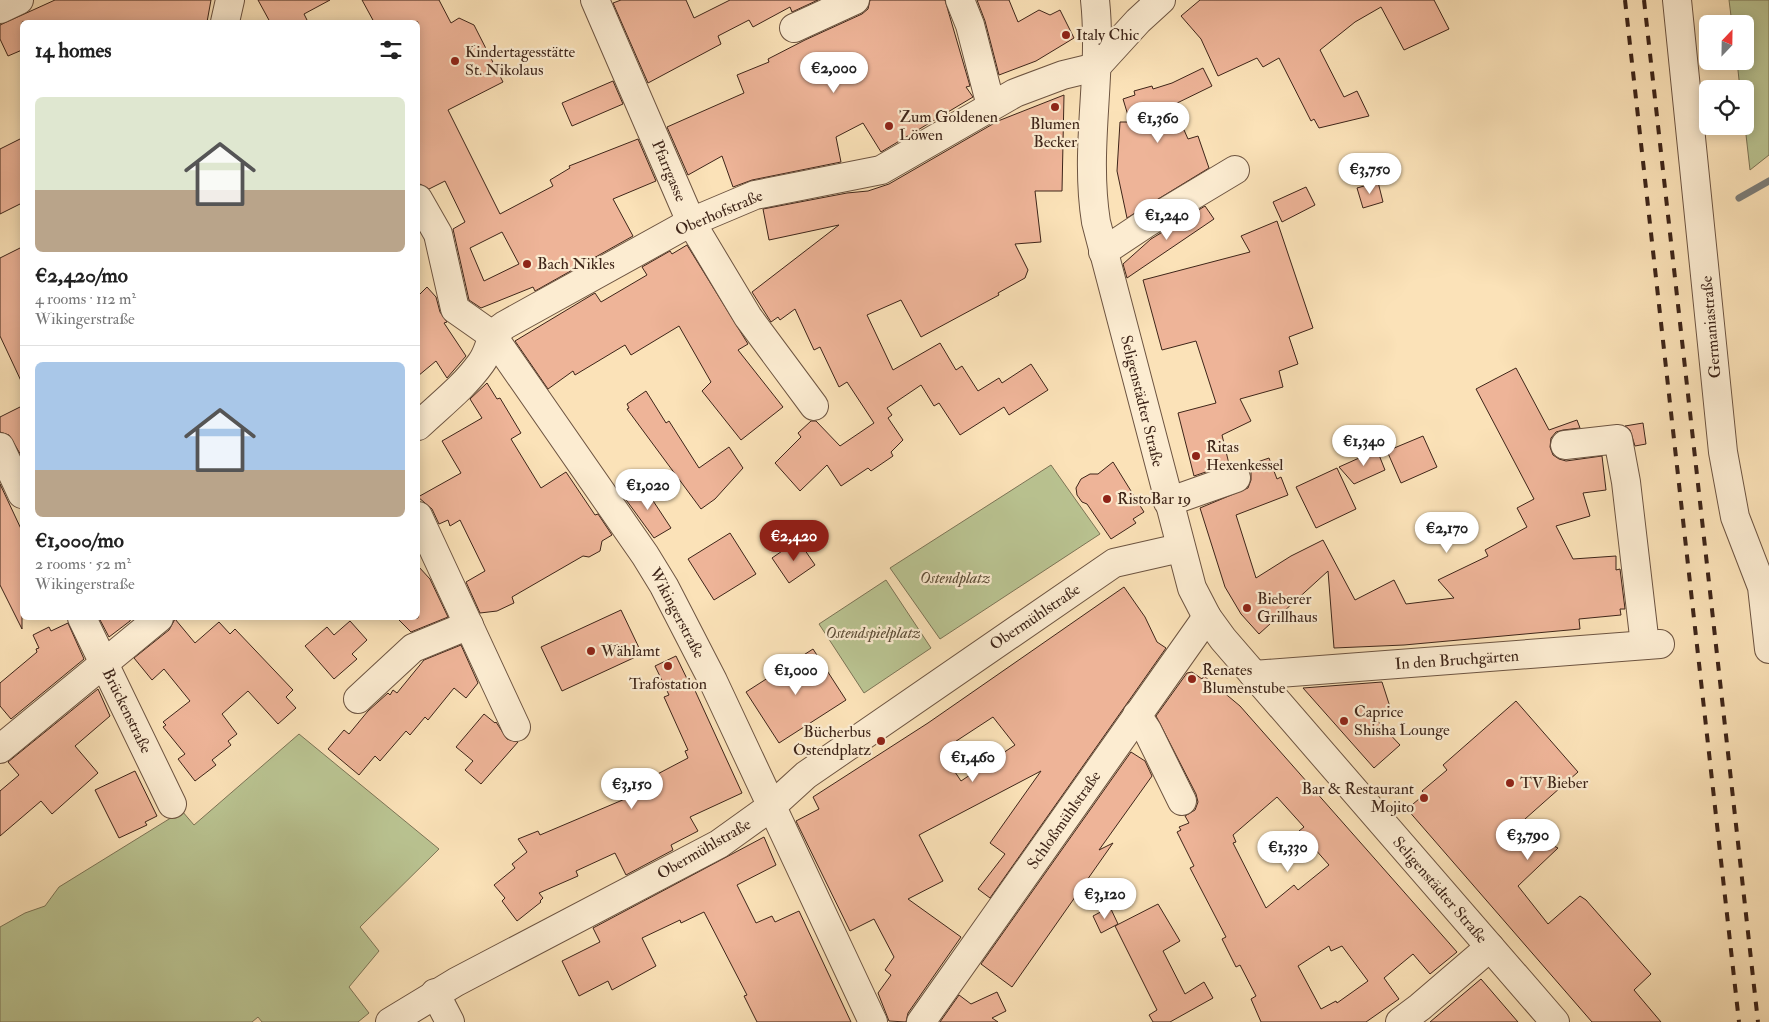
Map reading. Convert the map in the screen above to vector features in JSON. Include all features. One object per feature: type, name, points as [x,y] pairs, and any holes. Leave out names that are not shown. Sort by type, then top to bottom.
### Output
[{"type":"street","points":[[0,9],[19,0]]},
{"type":"street","points":[[225,20],[230,0]]},
{"type":"street","name":"Pfarrgasse","points":[[595,0],[691,222],[748,317],[814,406]]},
{"type":"street","points":[[794,28],[855,0]]},
{"type":"street","points":[[960,0],[970,25],[990,106]]},
{"type":"street","name":"Seligenstädter Straße","points":[[1095,0],[1098,31],[1090,173],[1096,222],[1192,588],[1207,617],[1254,675],[1555,1022]]},
{"type":"street","points":[[1096,67],[1138,21],[1161,0]]},
{"type":"street","name":"Germaniastraße","points":[[1677,0],[1724,460],[1736,517],[1762,587],[1768,636]]},
{"type":"street","name":"Oberhofstraße","points":[[492,335],[505,325],[691,222],[755,195],[881,170],[990,106],[1038,83],[1096,67]]},
{"type":"street","points":[[1103,252],[1145,224],[1235,170]]},
{"type":"street","points":[[420,202],[438,234],[455,309],[492,335],[482,362],[420,424]]},
{"type":"street","name":"Wikingerstraße","points":[[492,335],[645,555],[689,633],[873,1022]]},
{"type":"street","name":"In den Bruchgärten","points":[[1254,675],[1652,645],[1618,439],[1565,445]]},
{"type":"street","points":[[0,447],[20,490]]},
{"type":"street","points":[[1168,502],[1236,478]]},
{"type":"street","points":[[420,520],[516,727]]},
{"type":"street","name":"Obermühlstraße","points":[[390,1022],[435,993],[707,851],[772,806],[806,774],[1114,563],[1180,548]]},
{"type":"street","name":"Schloßmühlstraße","points":[[921,1022],[1207,617]]},
{"type":"street","name":"Brückenstraße","points":[[83,620],[172,804]]},
{"type":"street","points":[[0,748],[157,620]]},
{"type":"street","points":[[358,700],[413,648],[469,625]]},
{"type":"street","points":[[1138,715],[1182,801]]},
{"type":"street","points":[[1400,1022],[1490,947]]},
{"type":"street","points":[[435,993],[450,1022]]},
{"type":"green space","points":[[1729,0],[1769,0],[1769,155],[1750,170],[1746,135],[1754,135],[1754,80],[1739,80],[1738,70],[1754,70],[1754,15],[1731,15]]},
{"type":"green space","name":"Ostendplatz","points":[[1051,465],[1100,534],[940,639],[890,568]]},
{"type":"green space","name":"Ostendspielplatz","points":[[886,580],[931,648],[864,693],[819,624]]},
{"type":"green space","points":[[299,734],[439,849],[360,927],[379,951],[349,987],[369,1013],[358,1022],[262,1022],[258,1017],[252,1022],[0,1022],[0,927],[25,913],[45,906],[59,887],[182,811],[194,825]]},
{"type":"building","points":[[55,0],[211,0],[207,20],[20,20],[20,51],[8,56],[0,39],[0,25]]},
{"type":"building","points":[[258,0],[330,0],[304,14],[307,20],[269,20]]},
{"type":"building","points":[[362,0],[439,0],[451,23],[459,18],[474,25],[503,82],[448,110],[500,214],[553,186],[550,180],[570,168],[569,166],[638,139],[656,181],[613,199],[633,236],[535,291],[533,287],[481,308],[469,300],[453,229],[465,222],[445,181],[429,189],[420,184],[420,20],[373,20]],"holes":[[[502,232],[519,264],[484,281],[470,248]]]},
{"type":"building","points":[[621,0],[686,0],[694,18],[730,0],[818,0],[792,12],[790,7],[753,27],[749,20],[718,36],[721,44],[648,83],[613,3]]},
{"type":"building","points":[[870,0],[945,0],[970,86],[966,87],[973,97],[881,152],[863,123],[836,137],[841,162],[752,180],[733,187],[722,156],[688,175],[667,127],[744,93],[737,75],[769,62],[768,59],[862,14],[868,9]]},
{"type":"building","points":[[977,0],[1009,0],[1018,22],[1039,10],[1050,15],[1060,10],[1074,38],[1036,61],[999,75],[985,21]]},
{"type":"building","points":[[1200,0],[1434,0],[1449,29],[1404,50],[1381,7],[1355,22],[1320,50],[1344,97],[1357,91],[1369,116],[1319,128],[1314,119],[1311,121],[1279,58],[1263,67],[1257,58],[1218,76],[1201,39],[1181,16]]},
{"type":"building","points":[[1203,68],[1212,86],[1173,105],[1188,139],[1198,136],[1209,168],[1127,218],[1117,171],[1120,122],[1130,122],[1123,99],[1135,95],[1134,91],[1152,86],[1153,89],[1172,83]]},
{"type":"building","points":[[613,81],[623,104],[572,126],[562,103]]},
{"type":"building","points":[[1064,95],[1062,191],[1035,191],[1041,242],[1015,244],[1028,270],[1025,278],[998,293],[999,295],[921,337],[901,300],[867,315],[893,370],[940,343],[956,370],[962,366],[978,391],[999,378],[1002,383],[1031,364],[1048,390],[1009,415],[1004,407],[960,435],[939,403],[934,406],[921,385],[887,408],[892,415],[888,418],[903,440],[891,452],[893,456],[871,471],[868,468],[841,486],[827,465],[800,491],[775,463],[801,437],[798,433],[811,421],[816,421],[840,446],[874,423],[847,382],[839,387],[820,347],[814,350],[795,309],[780,320],[778,317],[771,322],[752,292],[839,225],[769,240],[763,209],[847,193],[868,191],[889,184],[998,121]]},
{"type":"building","points":[[20,139],[20,204],[0,214],[0,149]]},
{"type":"building","points":[[1378,182],[1383,202],[1363,208],[1357,188]]},
{"type":"building","points":[[1306,187],[1315,205],[1282,222],[1273,202]]},
{"type":"building","points":[[1205,206],[1214,219],[1127,278],[1123,264],[1151,239]]},
{"type":"building","points":[[1277,221],[1313,328],[1289,337],[1298,364],[1279,371],[1283,387],[1240,399],[1251,421],[1222,435],[1229,464],[1194,476],[1178,413],[1216,403],[1196,341],[1162,350],[1143,280],[1250,252],[1241,236]]},
{"type":"building","points":[[687,245],[748,344],[738,350],[783,407],[741,440],[702,391],[711,382],[679,326],[631,355],[625,345],[575,375],[573,371],[548,389],[515,341],[595,293],[601,302],[647,275],[642,267],[670,251],[672,254]]},
{"type":"building","points":[[20,248],[20,379],[0,336],[0,258]]},
{"type":"building","points":[[427,287],[436,297],[440,312],[447,322],[444,323],[466,356],[447,378],[436,361],[420,374],[420,294]]},
{"type":"building","points":[[1516,368],[1549,430],[1577,420],[1580,428],[1556,432],[1551,438],[1550,447],[1553,455],[1566,461],[1602,456],[1606,490],[1583,493],[1590,516],[1556,526],[1573,559],[1616,556],[1616,570],[1620,569],[1625,609],[1620,609],[1621,615],[1579,619],[1580,629],[1404,645],[1334,648],[1328,571],[1259,634],[1241,614],[1225,587],[1200,508],[1248,488],[1251,472],[1246,466],[1269,458],[1277,479],[1281,477],[1288,495],[1236,515],[1256,578],[1291,556],[1323,540],[1355,600],[1394,580],[1406,604],[1454,598],[1438,580],[1488,556],[1485,550],[1527,527],[1517,508],[1534,499],[1476,389]]},
{"type":"building","points":[[487,383],[497,399],[500,398],[521,433],[511,439],[541,488],[566,472],[595,515],[598,514],[612,535],[602,541],[600,551],[589,557],[583,556],[512,597],[514,603],[497,611],[480,613],[466,582],[485,571],[460,520],[450,526],[448,520],[439,524],[432,509],[420,499],[420,496],[461,473],[442,441],[482,418],[470,399]]},
{"type":"building","points":[[646,391],[666,423],[669,421],[699,468],[729,447],[743,468],[715,499],[701,509],[627,409],[629,408],[627,404]]},
{"type":"building","points":[[20,407],[20,454],[9,435],[0,432],[0,417]]},
{"type":"building","points":[[1643,423],[1646,444],[1635,446],[1630,430],[1625,426]]},
{"type":"building","points":[[1423,436],[1437,467],[1401,483],[1387,451]]},
{"type":"building","points":[[1377,450],[1385,470],[1354,484],[1339,467]]},
{"type":"building","name":"RistoBar 19","points":[[1113,462],[1144,512],[1133,519],[1136,523],[1111,539],[1087,504],[1082,502],[1077,495],[1076,488],[1081,479],[1090,474],[1098,474]]},
{"type":"building","points":[[1337,468],[1356,509],[1316,528],[1296,487]]},
{"type":"building","points":[[0,484],[20,527],[20,620],[22,620],[22,629],[0,585]]},
{"type":"building","points":[[642,484],[671,528],[654,538],[624,497]]},
{"type":"building","points":[[730,533],[756,574],[714,600],[688,559]]},
{"type":"building","points":[[798,540],[815,565],[789,583],[772,558]]},
{"type":"building","points":[[420,568],[430,579],[448,617],[411,632],[399,620],[420,620]]},
{"type":"building","points":[[1124,587],[1145,617],[1157,642],[1166,648],[990,898],[978,889],[1005,854],[990,843],[1041,771],[919,835],[943,881],[908,899],[961,937],[908,1013],[906,1022],[889,1021],[878,993],[891,975],[885,970],[894,957],[874,919],[850,931],[796,821],[819,809],[813,797],[928,723]],"holes":[[[993,717],[1015,745],[961,781],[941,751]]]},
{"type":"building","name":"Wählamt","points":[[621,610],[642,654],[562,691],[541,647]]},
{"type":"building","points":[[100,620],[130,620],[130,621],[109,637]]},
{"type":"building","points":[[176,620],[195,643],[219,622],[230,634],[235,629],[293,690],[286,697],[296,708],[278,724],[248,691],[222,714],[237,734],[228,741],[231,745],[212,760],[216,765],[195,781],[178,759],[185,754],[163,727],[166,725],[163,722],[190,701],[164,669],[152,680],[134,658],[169,630]]},
{"type":"building","points":[[350,621],[367,640],[352,654],[357,659],[334,679],[305,646],[327,627],[334,635]]},
{"type":"building","points":[[68,623],[84,659],[11,719],[0,706],[0,683],[37,652],[36,649],[39,648],[33,635],[49,627],[51,631]]},
{"type":"building","points":[[461,645],[478,683],[466,698],[454,688],[428,720],[425,717],[410,735],[406,731],[380,761],[375,756],[359,775],[328,749],[344,730],[349,734],[368,711],[388,693],[390,695],[393,690],[397,693],[424,660]]},
{"type":"building","points":[[813,649],[846,700],[779,743],[746,692]]},
{"type":"building","points":[[676,656],[690,685],[692,684],[742,793],[690,817],[698,831],[671,845],[673,850],[626,875],[615,853],[576,871],[578,876],[539,893],[543,898],[541,902],[517,921],[502,901],[505,898],[494,885],[515,868],[512,864],[527,852],[518,839],[538,831],[540,835],[632,796],[629,789],[688,758],[685,751],[688,750],[664,697],[669,695],[655,666]]},
{"type":"building","points":[[1192,672],[1202,679],[1204,676],[1240,706],[1457,952],[1430,974],[1413,954],[1384,978],[1399,999],[1366,1022],[1261,1022],[1251,999],[1256,996],[1240,965],[1236,967],[1222,939],[1226,937],[1190,868],[1194,866],[1177,832],[1181,830],[1179,827],[1189,823],[1185,816],[1195,810],[1198,802],[1196,794],[1156,716],[1187,673]],"holes":[[[1277,797],[1304,827],[1299,831],[1329,865],[1298,890],[1294,885],[1266,908],[1233,843],[1236,842],[1233,835]],[[1329,946],[1331,951],[1342,946],[1368,981],[1337,1003],[1336,1001],[1321,1009],[1298,966]]]},
{"type":"building","points":[[1382,682],[1391,710],[1369,712],[1400,745],[1374,768],[1303,688]]},
{"type":"building","points":[[98,689],[110,716],[75,746],[98,773],[52,814],[41,801],[0,836],[0,791],[19,775],[8,762]]},
{"type":"building","points":[[1516,701],[1578,772],[1525,819],[1546,842],[1558,848],[1518,886],[1548,924],[1580,896],[1586,900],[1651,974],[1634,990],[1661,1022],[1592,1022],[1407,809],[1425,794],[1422,791],[1447,770],[1443,765]]},
{"type":"building","points":[[484,714],[496,722],[507,739],[518,742],[481,784],[465,770],[473,761],[456,747]]},
{"type":"building","points":[[1131,752],[1145,761],[1152,776],[1099,850],[1113,843],[1012,987],[981,964]]},
{"type":"building","points":[[135,771],[157,816],[145,822],[147,825],[119,838],[95,790]]},
{"type":"building","points":[[764,837],[776,865],[737,885],[756,923],[772,916],[775,922],[799,911],[851,1022],[757,1022],[744,996],[747,995],[704,912],[681,923],[680,920],[642,938],[656,966],[612,990],[608,981],[579,996],[562,961],[600,942],[593,928]]},
{"type":"building","points":[[1158,904],[1180,941],[1163,951],[1185,994],[1204,982],[1213,998],[1170,1022],[1153,1022],[1149,1015],[1157,1010],[1115,926]]},
{"type":"building","points":[[1110,907],[1118,924],[1101,933],[1093,916]]},
{"type":"building","points":[[1481,979],[1518,1022],[1430,1022]]},
{"type":"building","points":[[997,992],[1006,1011],[992,1018],[998,1022],[940,1022],[959,995],[971,1004]]},
{"type":"waterway","points":[[1739,198],[1769,181]]},
{"type":"railway","points":[[1625,0],[1739,1022]]},
{"type":"railway","points":[[1644,0],[1758,1022]]},
{"type":"place","name":"Italy Chic","points":[[1066,35]]},
{"type":"place","name":"Kindertagesstätte St. Nikolaus","points":[[455,61]]},
{"type":"place","name":"Blumen Becker","points":[[1055,107]]},
{"type":"place","name":"Zum Goldenen Löwen","points":[[889,126]]},
{"type":"place","name":"Bach Nikles","points":[[527,264]]},
{"type":"place","name":"Ritas Hexenkessel","points":[[1196,456]]},
{"type":"place","name":"RistoBar 19","points":[[1107,499]]},
{"type":"place","name":"Bieberer Grillhaus","points":[[1247,608]]},
{"type":"place","name":"Wählamt","points":[[591,651]]},
{"type":"place","name":"Trafostation","points":[[668,666]]},
{"type":"place","name":"Renates Blumenstube","points":[[1192,679]]},
{"type":"place","name":"Caprice Shisha Lounge","points":[[1344,721]]},
{"type":"place","name":"Bücherbus Ostendplatz","points":[[881,741]]},
{"type":"place","name":"TV Bieber","points":[[1510,783]]},
{"type":"place","name":"Bar & Restaurant Mojito","points":[[1424,798]]}]
